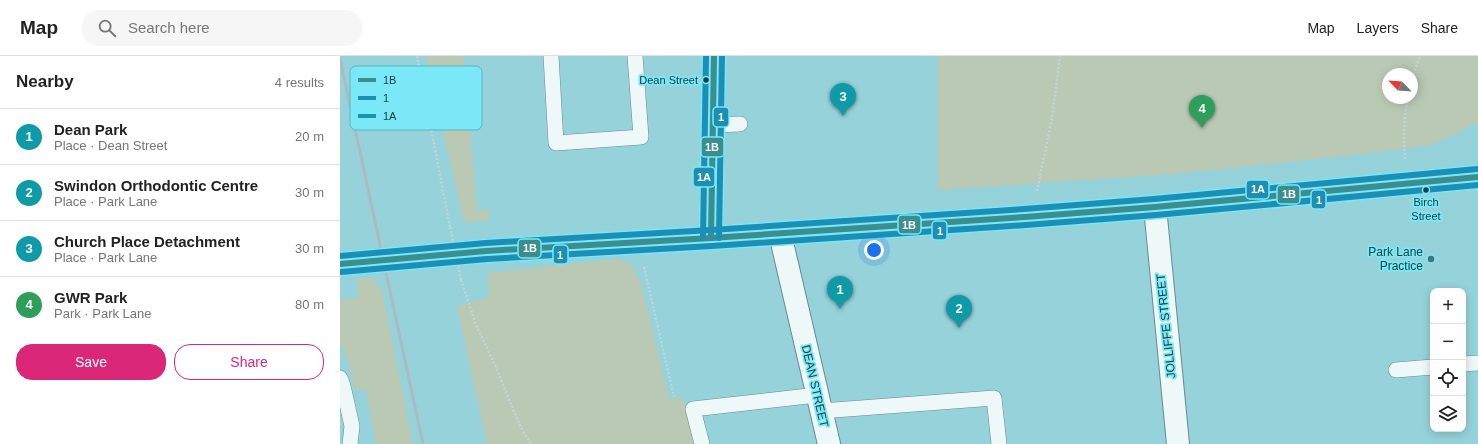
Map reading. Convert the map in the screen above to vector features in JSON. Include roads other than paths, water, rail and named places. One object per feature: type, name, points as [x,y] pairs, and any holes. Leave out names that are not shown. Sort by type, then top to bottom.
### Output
[{"type":"main road","points":[[711,238],[714,56]]},
{"type":"main road","points":[[340,264],[436,254],[780,234],[1155,207],[1476,175]]},
{"type":"main road","name":"JOLLIFFE STREET","points":[[1155,207],[1178,444]]},
{"type":"main road","name":"DEAN STREET","points":[[780,234],[829,444]]},
{"type":"lane","points":[[551,56],[556,143],[641,137],[635,56]]},
{"type":"lane","points":[[712,124],[740,124]]},
{"type":"lane","points":[[1466,364],[1478,362]]},
{"type":"lane","points":[[1396,370],[1430,367]]},
{"type":"lane","points":[[340,378],[352,426],[350,444]]},
{"type":"lane","points":[[702,444],[693,409],[819,403],[994,398],[999,444]]},
{"type":"railway","points":[[340,59],[350,105]]},
{"type":"railway","points":[[355,130],[423,444]]},
{"type":"place","name":"Dean Street","points":[[706,80]]},
{"type":"place","name":"Church Place Detachment","points":[[843,116]]},
{"type":"place","name":"GWR Park","points":[[1202,128]]},
{"type":"place","name":"Birch Street","points":[[1426,190]]},
{"type":"place","name":"Park Lane Practice","points":[[1431,259]]},
{"type":"place","name":"Dean Park","points":[[840,309]]},
{"type":"place","name":"Swindon Orthodontic Centre","points":[[959,328]]}]
